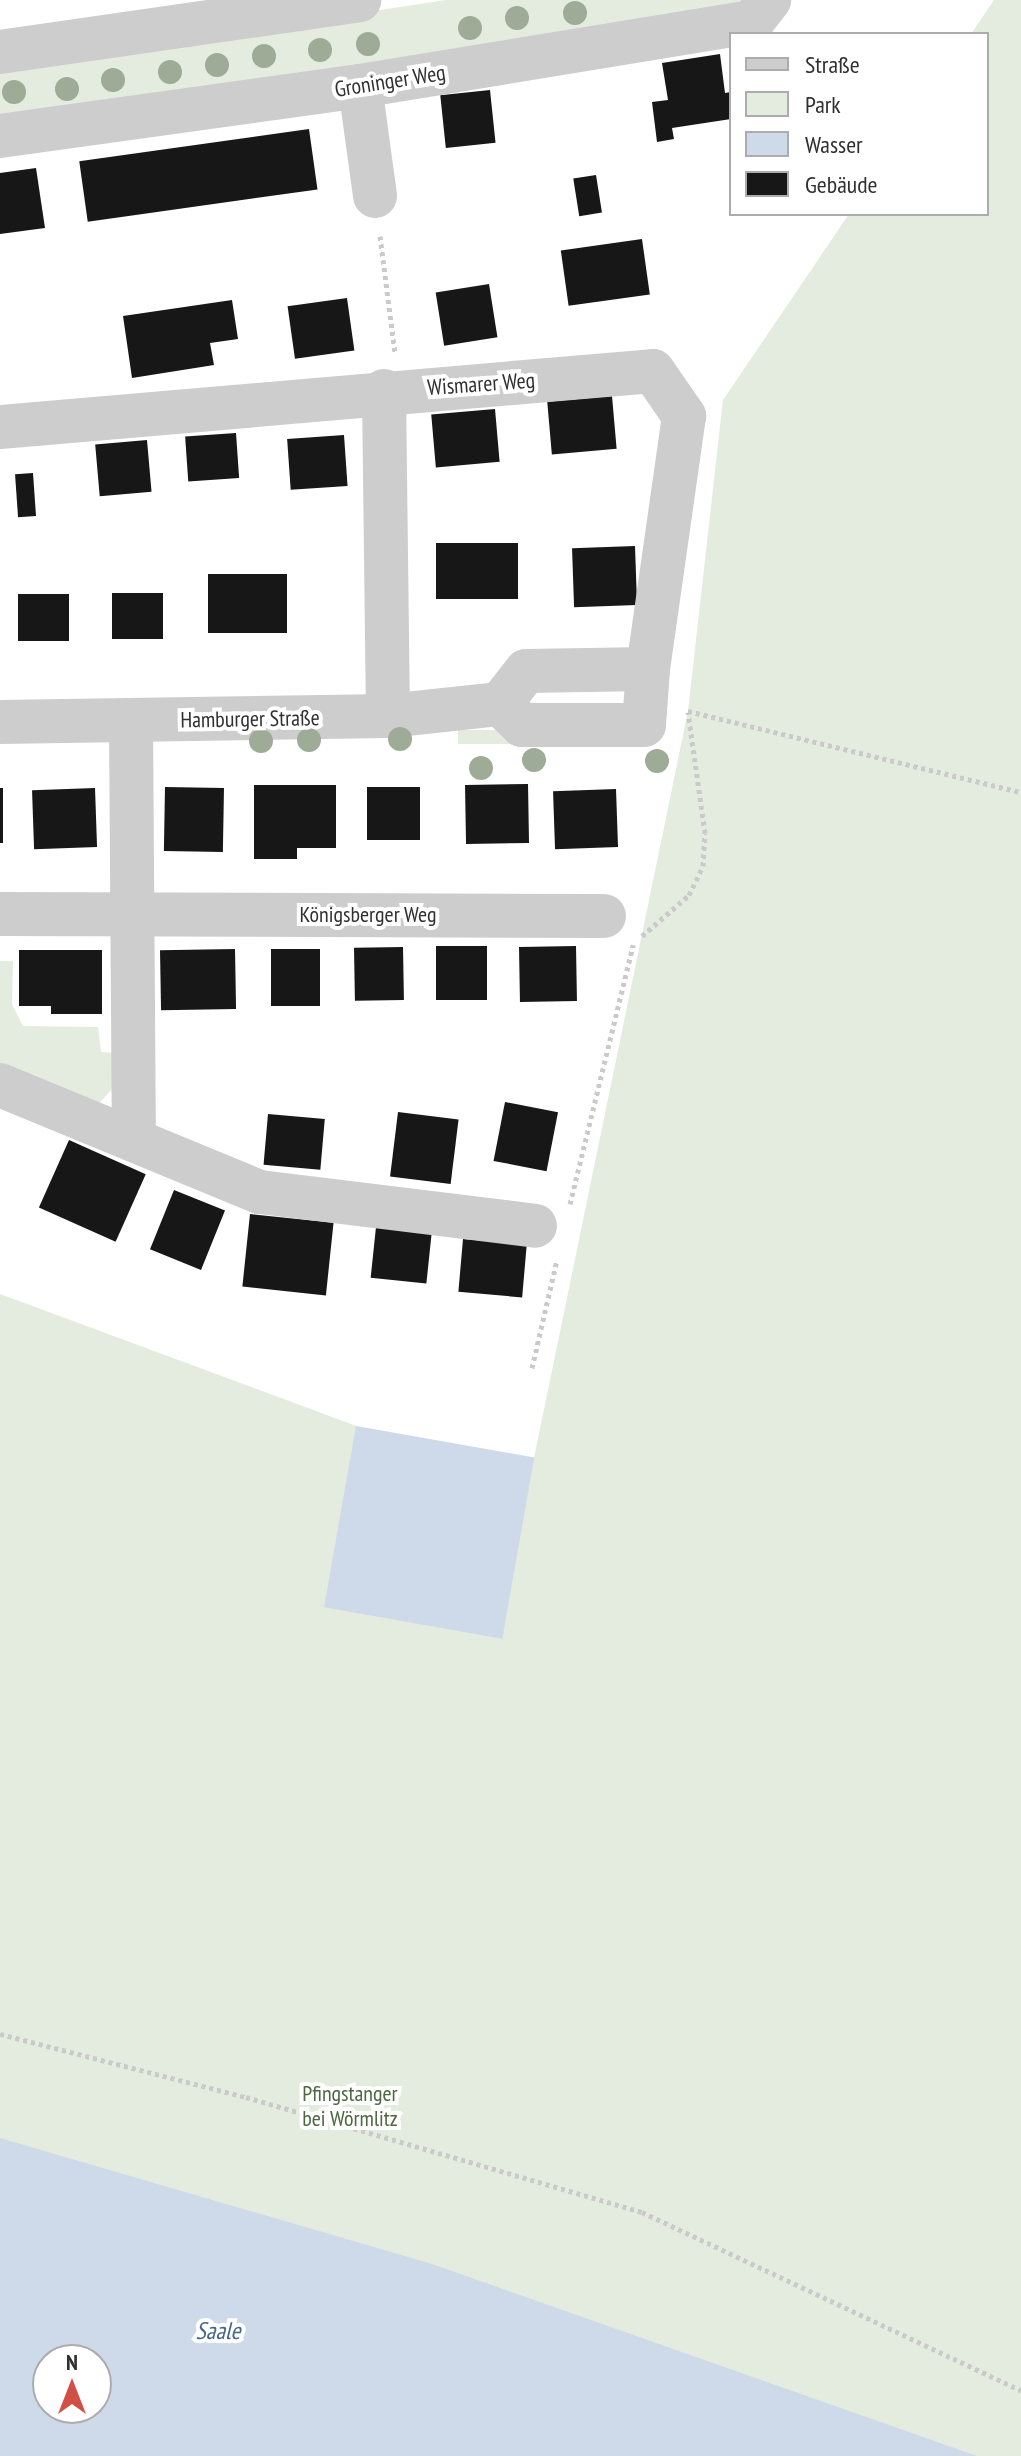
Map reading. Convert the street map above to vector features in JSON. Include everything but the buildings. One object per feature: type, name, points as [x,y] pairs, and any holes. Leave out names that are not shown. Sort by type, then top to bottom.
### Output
[{"type":"street","points":[[0,52],[246,8],[359,0]]},
{"type":"street","name":"Groninger Weg","points":[[0,136],[360,86],[752,22],[769,0]]},
{"type":"street","points":[[360,86],[375,196]]},
{"type":"street","name":"Wismarer Weg","points":[[0,427],[392,390],[653,371],[684,416],[646,685]]},
{"type":"street","points":[[388,716],[392,390]]},
{"type":"street","name":"Hamburger Straße","points":[[0,722],[388,716],[500,704],[526,671],[646,685]]},
{"type":"street","points":[[131,722],[134,1140]]},
{"type":"street","name":"Königsberger Weg","points":[[0,914],[604,916]]},
{"type":"street","points":[[0,1085],[260,1192],[555,1228]]},
{"type":"path","points":[[375,196],[392,390]]},
{"type":"path","points":[[646,685],[688,711],[1021,792]]},
{"type":"path","points":[[532,1368],[555,1228],[634,940],[659,925],[689,895],[703,866],[705,833],[688,711]]},
{"type":"path","points":[[0,2034],[246,2097],[642,2212],[1021,2390]]},
{"type":"green space","points":[[446,0],[743,0],[723,11],[0,119],[0,68]]},
{"type":"green space","name":"Pfingstanger bei Wörmlitz","points":[[994,0],[1021,0],[1021,2456],[0,2456],[0,1294],[359,1427],[534,1458],[688,711],[723,400],[848,216],[989,216],[989,32],[972,32]]},
{"type":"green space","points":[[458,730],[606,730],[606,744],[458,744]]},
{"type":"green space","points":[[0,961],[13,961],[12,1004],[23,1026],[98,1027],[101,1052],[116,1053],[114,1087],[100,1102],[89,1106],[0,1071]]},
{"type":"water","points":[[356,1426],[534,1457],[502,1639],[324,1607]]},
{"type":"water","name":"Saale","points":[[0,2138],[432,2264],[977,2456],[0,2456]]}]
